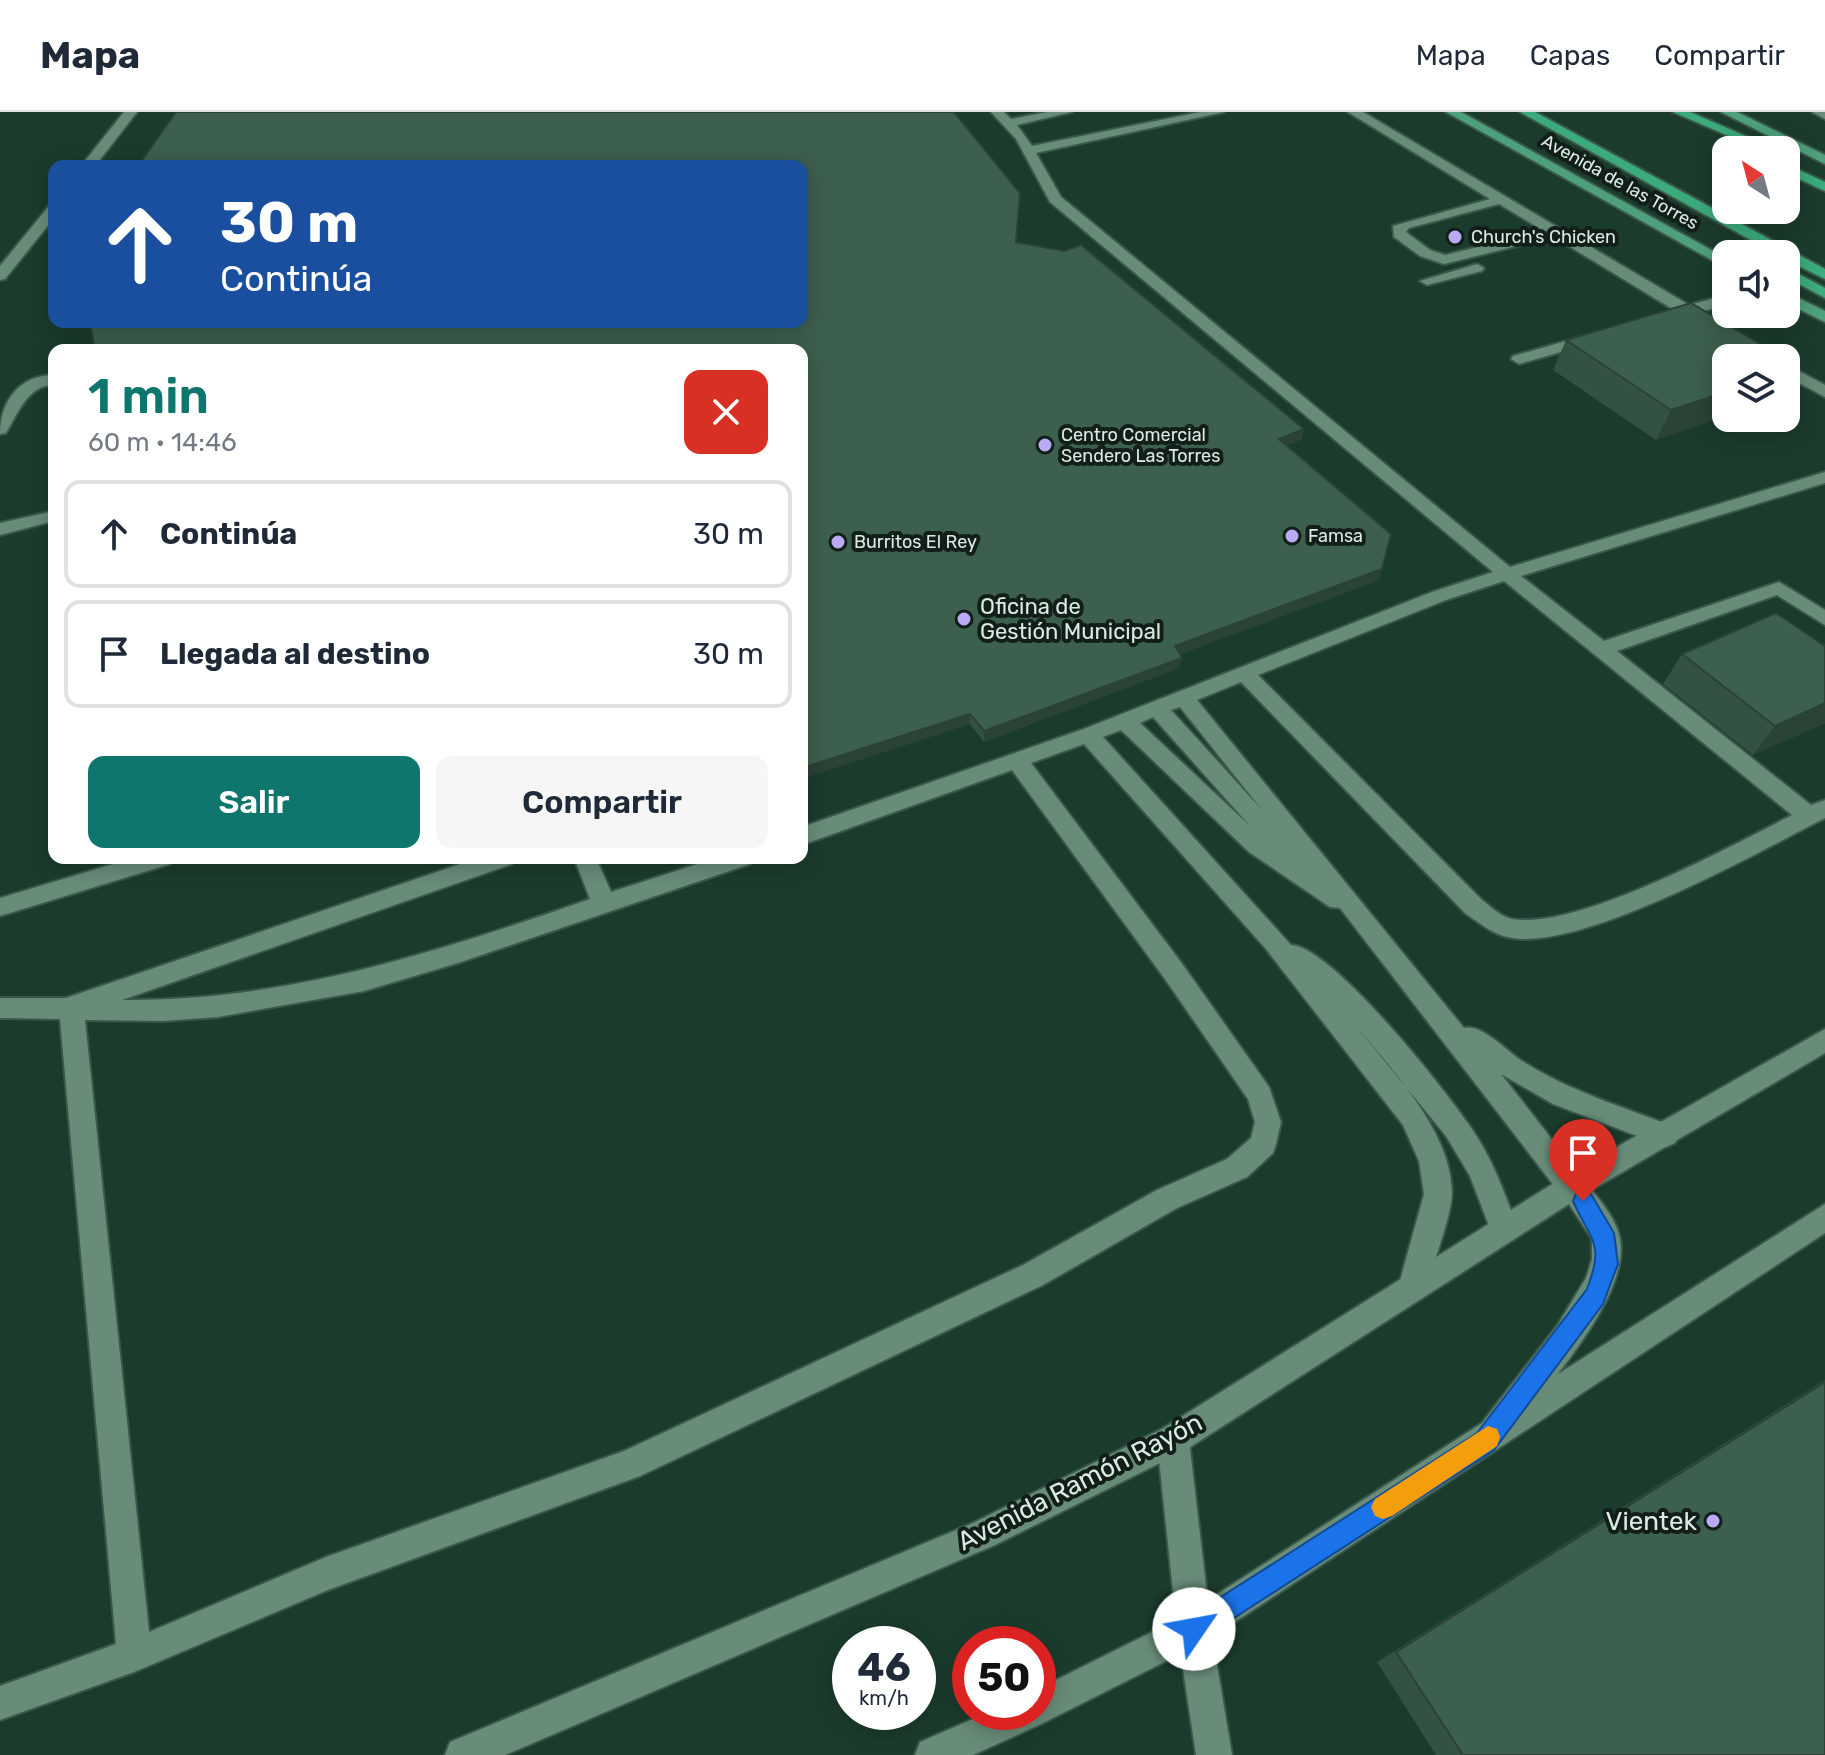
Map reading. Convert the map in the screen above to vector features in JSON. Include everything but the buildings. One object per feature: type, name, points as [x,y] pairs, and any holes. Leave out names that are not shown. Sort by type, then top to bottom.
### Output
[{"type":"highway","name":"Avenida de las Torres","points":[[1526,112],[1825,275]]},
{"type":"highway","points":[[1677,112],[1724,136]]},
{"type":"highway","points":[[1677,112],[1737,136]]},
{"type":"highway","points":[[1589,146],[1737,240]]},
{"type":"highway","points":[[1800,162],[1825,174]]},
{"type":"highway","points":[[1800,175],[1825,187]]},
{"type":"highway","points":[[1800,279],[1825,294]]},
{"type":"main road","points":[[93,160],[131,112]]},
{"type":"main road","points":[[997,112],[1010,123],[1055,199],[1600,650],[1817,812],[1711,866],[1610,910],[1534,930],[1508,928],[1473,906],[1245,674]]},
{"type":"main road","points":[[1010,123],[1066,112]]},
{"type":"main road","points":[[1028,151],[1218,112]]},
{"type":"main road","name":"Avenida de las Torres","points":[[1452,112],[1712,256]]},
{"type":"main road","points":[[1727,112],[1825,160]]},
{"type":"main road","points":[[1818,112],[1825,115]]},
{"type":"main road","points":[[1358,114],[1712,325]]},
{"type":"main road","points":[[1504,199],[1404,225],[1398,229],[1399,234],[1425,253],[1444,260],[1558,232]]},
{"type":"main road","points":[[0,276],[48,216]]},
{"type":"main road","points":[[1427,281],[1576,242]]},
{"type":"main road","points":[[1657,320],[1712,304]]},
{"type":"main road","points":[[1800,304],[1825,317]]},
{"type":"main road","points":[[1519,359],[1611,333]]},
{"type":"main road","points":[[1800,377],[1825,392]]},
{"type":"main road","points":[[0,429],[28,385],[48,379]]},
{"type":"main road","points":[[808,834],[1088,735],[1439,596],[1825,477]]},
{"type":"main road","points":[[0,529],[48,517]]},
{"type":"main road","points":[[1600,650],[1779,588],[1825,619]]},
{"type":"main road","points":[[1184,698],[1431,1004],[1594,1215],[1606,1240],[1607,1264],[1595,1296],[1485,1441]]},
{"type":"main road","points":[[1157,708],[1261,825],[1353,910]]},
{"type":"main road","points":[[1124,720],[1257,846],[1353,910]]},
{"type":"main road","points":[[1088,735],[1275,942],[1412,1117],[1433,1161],[1438,1194],[1412,1288]]},
{"type":"main road","points":[[0,1703],[134,1655],[326,1574],[629,1465],[1033,1275],[1167,1199],[1237,1168],[1263,1144],[1268,1122],[1260,1095],[1174,972],[1017,761]]},
{"type":"main road","points":[[0,907],[142,864]]},
{"type":"main road","points":[[71,1007],[487,864]]},
{"type":"main road","points":[[587,864],[604,904]]},
{"type":"main road","points":[[0,1008],[71,1007],[137,1011],[217,1007],[376,979],[446,960],[724,864]]},
{"type":"main road","points":[[1275,942],[1319,970],[1350,1000],[1428,1091],[1465,1141],[1504,1230]]},
{"type":"main road","points":[[1431,1004],[1502,1065],[1569,1101],[1666,1135]]},
{"type":"main road","points":[[71,1007],[134,1655]]},
{"type":"main road","name":"Avenida Ramón Rayón","points":[[463,1755],[984,1534],[1173,1440],[1572,1187],[1825,1040]]},
{"type":"main road","points":[[1056,1698],[1194,1629],[1825,1217]]},
{"type":"main road","points":[[1173,1440],[1194,1629],[1214,1755]]},
{"type":"main road","points":[[933,1755],[989,1730]]},
{"type":"slow traffic","points":[[1383,1507],[1488,1437]]},
{"type":"place","name":"Church's Chicken","points":[[1455,237]]},
{"type":"place","name":"Centro Comercial Sendero Las Torres","points":[[1045,445]]},
{"type":"place","name":"Famsa","points":[[1292,536]]},
{"type":"place","name":"Burritos El Rey","points":[[838,542]]},
{"type":"place","name":"Oficina de Gestión Municipal","points":[[964,619]]},
{"type":"place","name":"Vientek","points":[[1713,1521]]},
{"type":"route","points":[[1194,1629],[1485,1441],[1595,1296],[1607,1264],[1606,1240],[1583,1201]]}]
